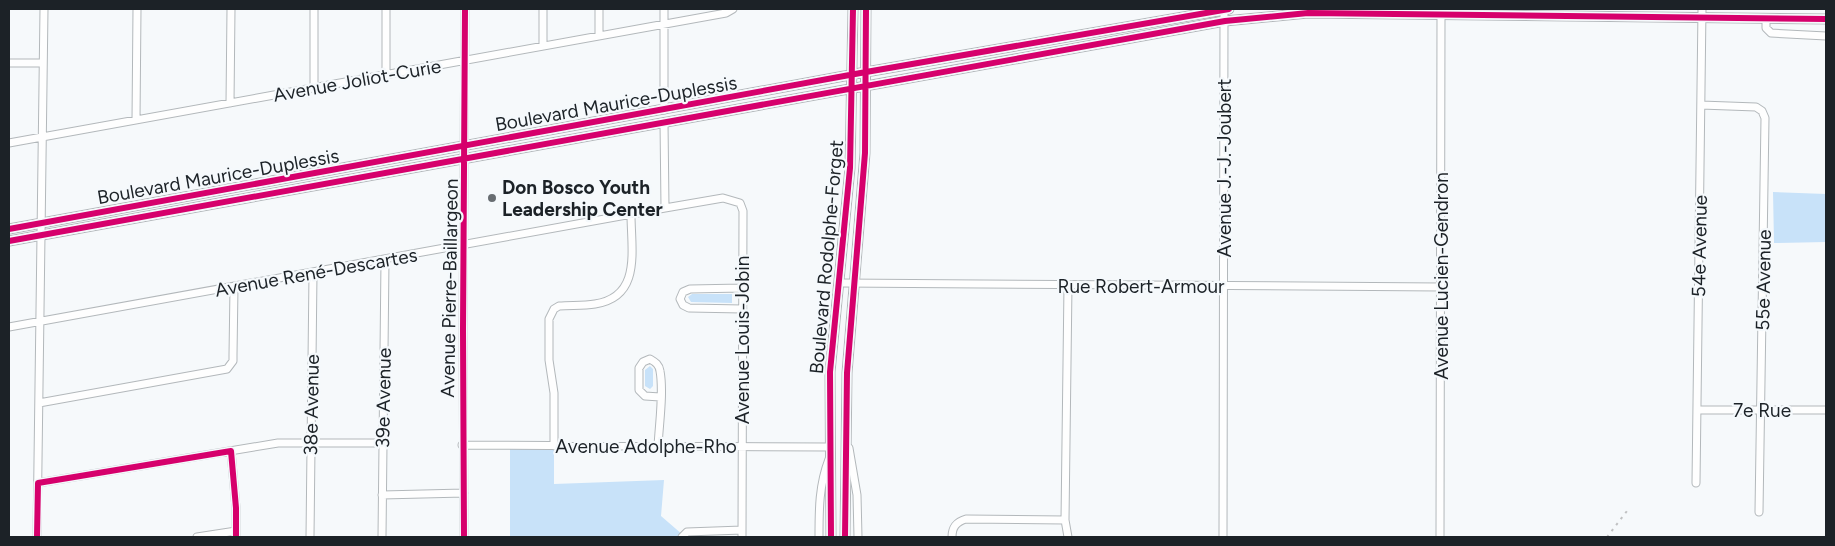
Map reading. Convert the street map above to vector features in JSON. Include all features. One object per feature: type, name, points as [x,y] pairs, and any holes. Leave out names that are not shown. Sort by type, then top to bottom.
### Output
[{"type":"street","points":[[37,537],[44,9]]},
{"type":"street","points":[[136,120],[137,9]]},
{"type":"street","points":[[230,103],[231,9]]},
{"type":"street","points":[[314,9],[314,88]]},
{"type":"street","points":[[386,9],[386,74]]},
{"type":"street","name":"Avenue Pierre-Baillargeon","points":[[464,537],[462,445],[465,9]]},
{"type":"street","points":[[543,9],[543,46]]},
{"type":"street","points":[[599,9],[599,36]]},
{"type":"street","points":[[664,9],[664,110]]},
{"type":"street","name":"Avenue Joliot-Curie","points":[[9,143],[726,13],[733,9]]},
{"type":"street","name":"Boulevard Rodolphe-Forget","points":[[831,537],[830,372],[850,168],[853,9]]},
{"type":"street","name":"Boulevard Rodolphe-Forget","points":[[844,537],[846,373],[865,153],[866,9]]},
{"type":"street","name":"Avenue J.-J.-Joubert","points":[[1223,537],[1224,9]]},
{"type":"street","name":"Boulevard Maurice-Duplessis","points":[[9,230],[866,72],[1229,9]]},
{"type":"street","name":"Boulevard Maurice-Duplessis","points":[[9,241],[1225,21],[1308,11],[1441,14],[1509,12],[1702,13],[1766,19],[1826,19]]},
{"type":"street","name":"54e Avenue","points":[[1696,483],[1702,13]]},
{"type":"street","name":"Avenue Lucien-Gendron","points":[[1440,537],[1441,14]]},
{"type":"street","points":[[1766,19],[1766,28],[1771,33],[1826,36]]},
{"type":"street","points":[[9,63],[43,64]]},
{"type":"street","name":"55e Avenue","points":[[1701,105],[1756,107],[1764,114],[1759,512]]},
{"type":"street","points":[[664,122],[665,208]]},
{"type":"street","name":"Avenue René-Descartes","points":[[9,328],[723,198],[740,203]]},
{"type":"street","name":"Avenue Louis-Jobin","points":[[740,203],[743,211],[742,534]]},
{"type":"street","points":[[554,446],[554,394],[549,360],[549,318],[554,309],[559,306],[603,302],[621,293],[630,276],[631,214]]},
{"type":"street","name":"39e Avenue","points":[[382,537],[385,260]]},
{"type":"street","name":"38e Avenue","points":[[310,537],[312,273]]},
{"type":"street","name":"Rue Robert-Armour","points":[[840,283],[1441,287]]},
{"type":"street","points":[[1068,285],[1065,520],[1068,537]]},
{"type":"street","points":[[39,403],[227,369],[233,360],[234,287]]},
{"type":"street","points":[[742,288],[690,288],[683,292],[680,299],[683,305],[689,308],[742,308]]},
{"type":"street","points":[[658,447],[660,397],[660,369],[650,359],[642,362],[639,368],[640,390],[646,396],[660,397]]},
{"type":"street","name":"Boulevard Rodolphe-Forget","points":[[830,372],[846,373]]},
{"type":"street","name":"7e Rue","points":[[1697,410],[1826,410]]},
{"type":"street","points":[[846,430],[856,488],[858,537]]},
{"type":"street","points":[[38,483],[278,443],[382,443]]},
{"type":"street","name":"Avenue Adolphe-Rho","points":[[462,445],[742,446],[830,450]]},
{"type":"street","name":"Boulevard Rodolphe-Forget","points":[[819,537],[819,500],[822,477],[830,450]]},
{"type":"street","points":[[197,537],[236,534],[231,451]]},
{"type":"street","points":[[382,495],[464,493]]},
{"type":"street","points":[[952,537],[953,527],[966,520],[1065,520]]},
{"type":"street","points":[[682,537],[688,532],[742,534]]},
{"type":"shaded area","points":[[1773,192],[1826,194],[1826,242],[1774,243]]},
{"type":"shaded area","points":[[692,294],[732,294],[732,303],[691,302],[688,297]]},
{"type":"shaded area","points":[[650,366],[653,369],[653,386],[650,389],[645,386],[645,370]]},
{"type":"shaded area","points":[[554,446],[554,484],[664,480],[661,516],[683,535],[682,537],[510,537],[510,447]]},
{"type":"railway","points":[[1607,537],[1627,511]]},
{"type":"cycle path","points":[[464,537],[465,9]]},
{"type":"cycle path","points":[[831,537],[830,372],[850,168],[853,9]]},
{"type":"cycle path","points":[[845,537],[847,373],[865,153],[866,9]]},
{"type":"cycle path","points":[[9,229],[866,72],[1229,9]]},
{"type":"cycle path","points":[[9,241],[1225,21],[1308,13],[1826,19]]},
{"type":"cycle path","points":[[37,537],[38,483],[231,451],[236,508],[236,537]]},
{"type":"place","name":"Don Bosco Youth Leadership Center","points":[[492,198]]}]
